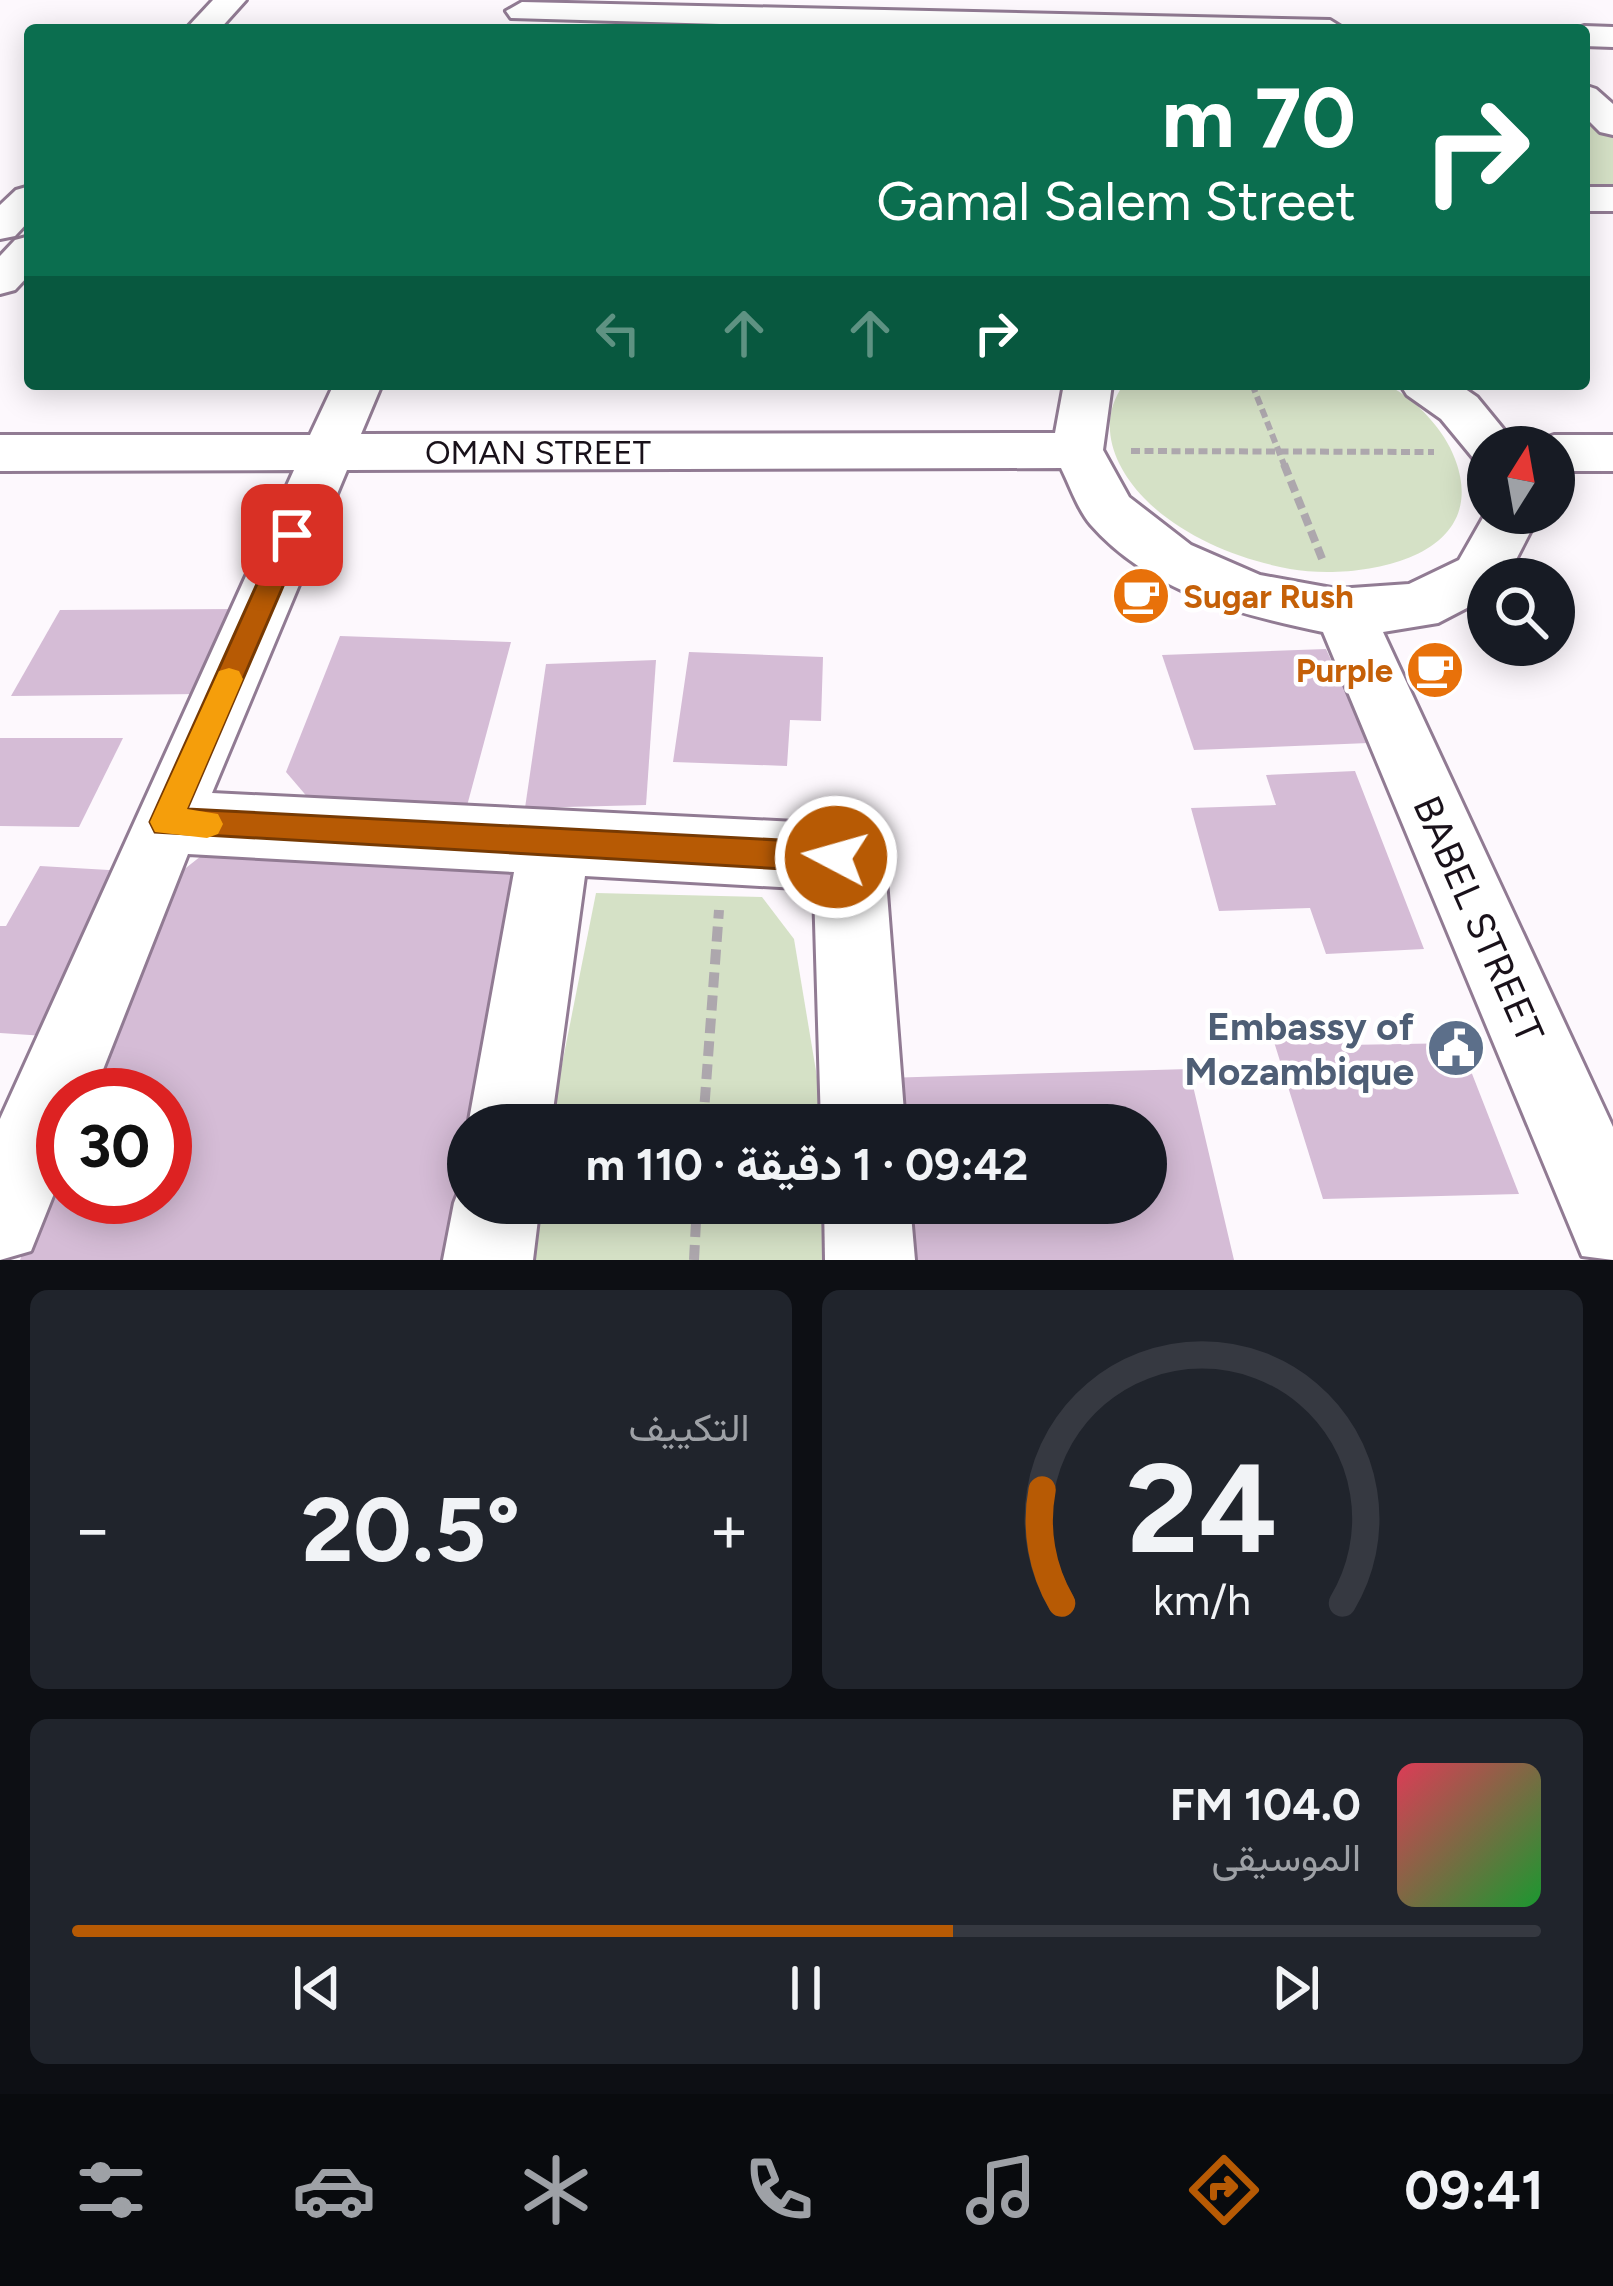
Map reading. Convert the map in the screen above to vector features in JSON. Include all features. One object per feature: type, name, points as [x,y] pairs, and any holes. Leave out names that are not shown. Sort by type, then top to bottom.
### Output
[{"type":"street","points":[[207,24],[231,0]]},
{"type":"street","points":[[245,24],[268,0]]},
{"type":"street","points":[[522,14],[821,24],[1093,18],[1212,24]]},
{"type":"street","points":[[1590,103],[1613,124]]},
{"type":"street","points":[[0,227],[24,203]]},
{"type":"street","points":[[0,280],[24,255]]},
{"type":"street","points":[[0,1220],[166,822],[355,390]]},
{"type":"street","points":[[1085,390],[1074,410],[1075,450],[1096,494],[1137,538],[1197,575],[1269,601],[1345,613],[1434,601],[1468,585],[1493,564],[1509,534]]},
{"type":"street","points":[[1433,390],[1459,408],[1474,426]]},
{"type":"street","name":"OMAN STREET","points":[[0,453],[1075,450]]},
{"type":"street","points":[[1575,453],[1613,453]]},
{"type":"street","name":"BABEL STREET","points":[[1345,613],[1613,1225]]},
{"type":"street","points":[[166,822],[824,853],[847,867],[862,1104]]},
{"type":"street","points":[[512,1104],[555,841]]},
{"type":"street","points":[[868,1224],[870,1260]]},
{"type":"path","points":[[1254,390],[1345,613]]},
{"type":"path","points":[[1075,450],[1442,452]]},
{"type":"path","points":[[705,1104],[724,849]]},
{"type":"path","points":[[493,1227],[523,1224]]},
{"type":"path","points":[[694,1260],[695,1224]]},
{"type":"green space","points":[[1590,115],[1613,137],[1613,193],[1590,193]]},
{"type":"green space","points":[[1121,390],[1396,390],[1419,407],[1450,448],[1462,493],[1455,520],[1438,541],[1413,556],[1351,571],[1290,569],[1230,552],[1175,524],[1133,485],[1112,443],[1111,413]]},
{"type":"green space","points":[[596,893],[762,897],[794,939],[822,1104],[554,1104]]},
{"type":"green space","points":[[531,1224],[842,1224],[848,1260],[524,1260]]},
{"type":"building","points":[[237,609],[200,694],[11,696],[60,610]]},
{"type":"building","points":[[340,636],[511,642],[464,817],[321,813],[286,772]]},
{"type":"building","points":[[1326,649],[1369,743],[1194,750],[1162,655]]},
{"type":"building","points":[[689,652],[823,657],[821,721],[790,720],[787,766],[673,762]]},
{"type":"building","points":[[656,660],[646,805],[525,808],[546,664]]},
{"type":"building","points":[[0,738],[123,738],[79,827],[0,826]]},
{"type":"building","points":[[1355,771],[1424,949],[1326,954],[1310,908],[1219,911],[1191,808],[1276,805],[1266,775]]},
{"type":"building","points":[[215,845],[491,850],[530,886],[494,1104],[447,1104],[447,1224],[473,1224],[467,1260],[20,1260],[36,1219],[36,1224],[192,1224],[192,1068],[95,1068],[163,886]]},
{"type":"building","points":[[40,866],[143,872],[60,1037],[0,1033],[0,926],[6,926]]},
{"type":"building","points":[[1334,1024],[1345,1045],[1460,1043],[1519,1194],[1323,1199],[1270,1029]]},
{"type":"building","points":[[1189,1069],[1234,1260],[895,1260],[893,1224],[1167,1224],[1167,1104],[886,1104],[884,1078]]},
{"type":"slow traffic","points":[[207,824],[166,822],[229,679]]},
{"type":"place","name":"Sugar Rush","points":[[1141,596]]},
{"type":"place","name":"Purple","points":[[1435,670]]},
{"type":"place","name":"Embassy of Mozambique","points":[[1456,1048]]},
{"type":"route","points":[[292,535],[166,822],[836,857]]}]
